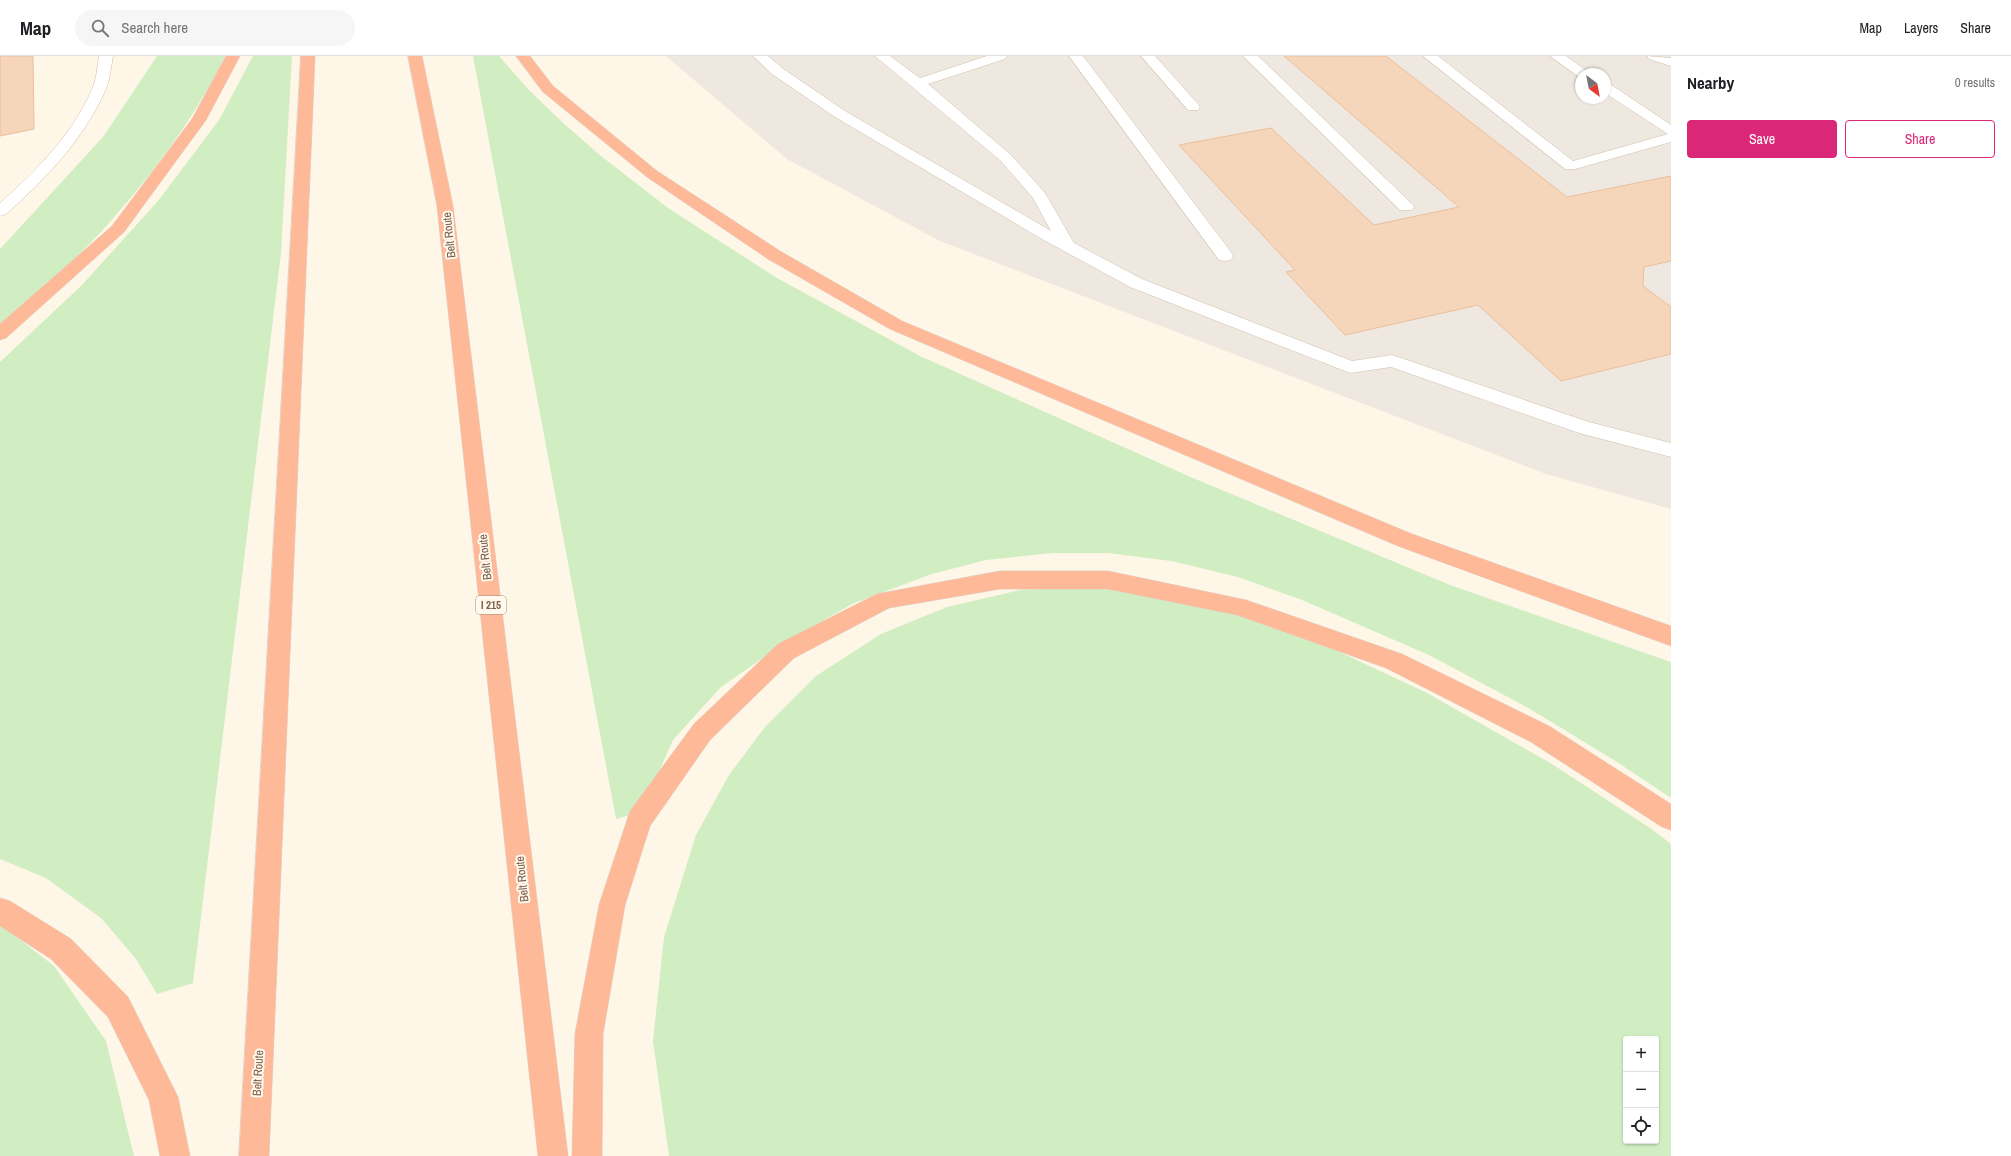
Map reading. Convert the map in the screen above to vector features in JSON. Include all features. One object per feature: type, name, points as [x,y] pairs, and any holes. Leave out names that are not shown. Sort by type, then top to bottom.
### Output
[{"type":"highway","points":[[0,334],[118,229],[199,120],[233,56]]},
{"type":"highway","name":"Belt Route","points":[[254,1156],[308,56]]},
{"type":"highway","name":"Belt Route","points":[[415,56],[445,206],[553,1156]]},
{"type":"highway","points":[[523,56],[548,89],[652,174],[774,255],[896,325],[1405,540],[1671,636]]},
{"type":"highway","points":[[587,1156],[589,1034],[612,905],[639,820],[702,732],[786,651],[884,600],[1000,580],[1108,580],[1238,606],[1394,661],[1540,734],[1671,818]]},
{"type":"highway","points":[[0,911],[61,949],[118,1007],[163,1097],[174,1156]]},
{"type":"lane","points":[[0,211],[51,163],[82,118],[99,88],[106,56]]},
{"type":"lane","points":[[760,56],[777,70],[840,114],[1068,247],[1136,283],[1351,367],[1392,361],[1586,428],[1671,450]]},
{"type":"lane","points":[[882,56],[918,83],[1006,158],[1040,196],[1068,247]]},
{"type":"lane","points":[[918,83],[1000,56]]},
{"type":"lane","points":[[1076,56],[1225,256]]},
{"type":"lane","points":[[1148,56],[1193,107]]},
{"type":"lane","points":[[1250,56],[1406,207]]},
{"type":"lane","points":[[1430,56],[1570,166],[1671,138]]},
{"type":"lane","points":[[1557,56],[1575,68]]},
{"type":"lane","points":[[1654,56],[1671,62]]},
{"type":"lane","points":[[1611,92],[1671,131]]},
{"type":"shaded area","points":[[666,56],[1671,56],[1671,509],[1546,474],[940,241],[787,159]]},
{"type":"green space","points":[[157,56],[225,56],[213,80],[185,126],[153,170],[119,212],[89,245],[0,329],[0,249],[103,137]]},
{"type":"green space","points":[[253,56],[292,56],[281,253],[193,983],[157,994],[136,959],[101,918],[46,878],[0,859],[0,362],[82,285],[158,201],[219,120]]},
{"type":"green space","points":[[473,56],[499,56],[529,90],[562,122],[601,156],[668,208],[777,278],[920,356],[1193,478],[1450,585],[1671,662],[1671,798],[1617,762],[1530,709],[1429,655],[1302,600],[1238,577],[1171,561],[1108,553],[1053,553],[986,560],[932,574],[854,603],[789,640],[721,687],[673,740],[641,812],[616,819]]},
{"type":"green space","points":[[1095,586],[1240,611],[1325,645],[1427,693],[1552,764],[1653,830],[1671,844],[1671,1156],[669,1156],[653,1041],[664,937],[696,835],[729,775],[765,727],[816,676],[881,634],[947,607],[1020,590]]},
{"type":"green space","points":[[0,924],[54,966],[106,1041],[134,1156],[0,1156]]},
{"type":"building","points":[[0,56],[33,56],[34,129],[0,136]]},
{"type":"building","points":[[1284,56],[1386,56],[1567,197],[1671,176],[1671,261],[1644,267],[1643,286],[1671,307],[1671,354],[1561,381],[1478,305],[1345,335],[1286,272],[1295,270],[1179,145],[1271,128],[1374,225],[1459,207]]}]
